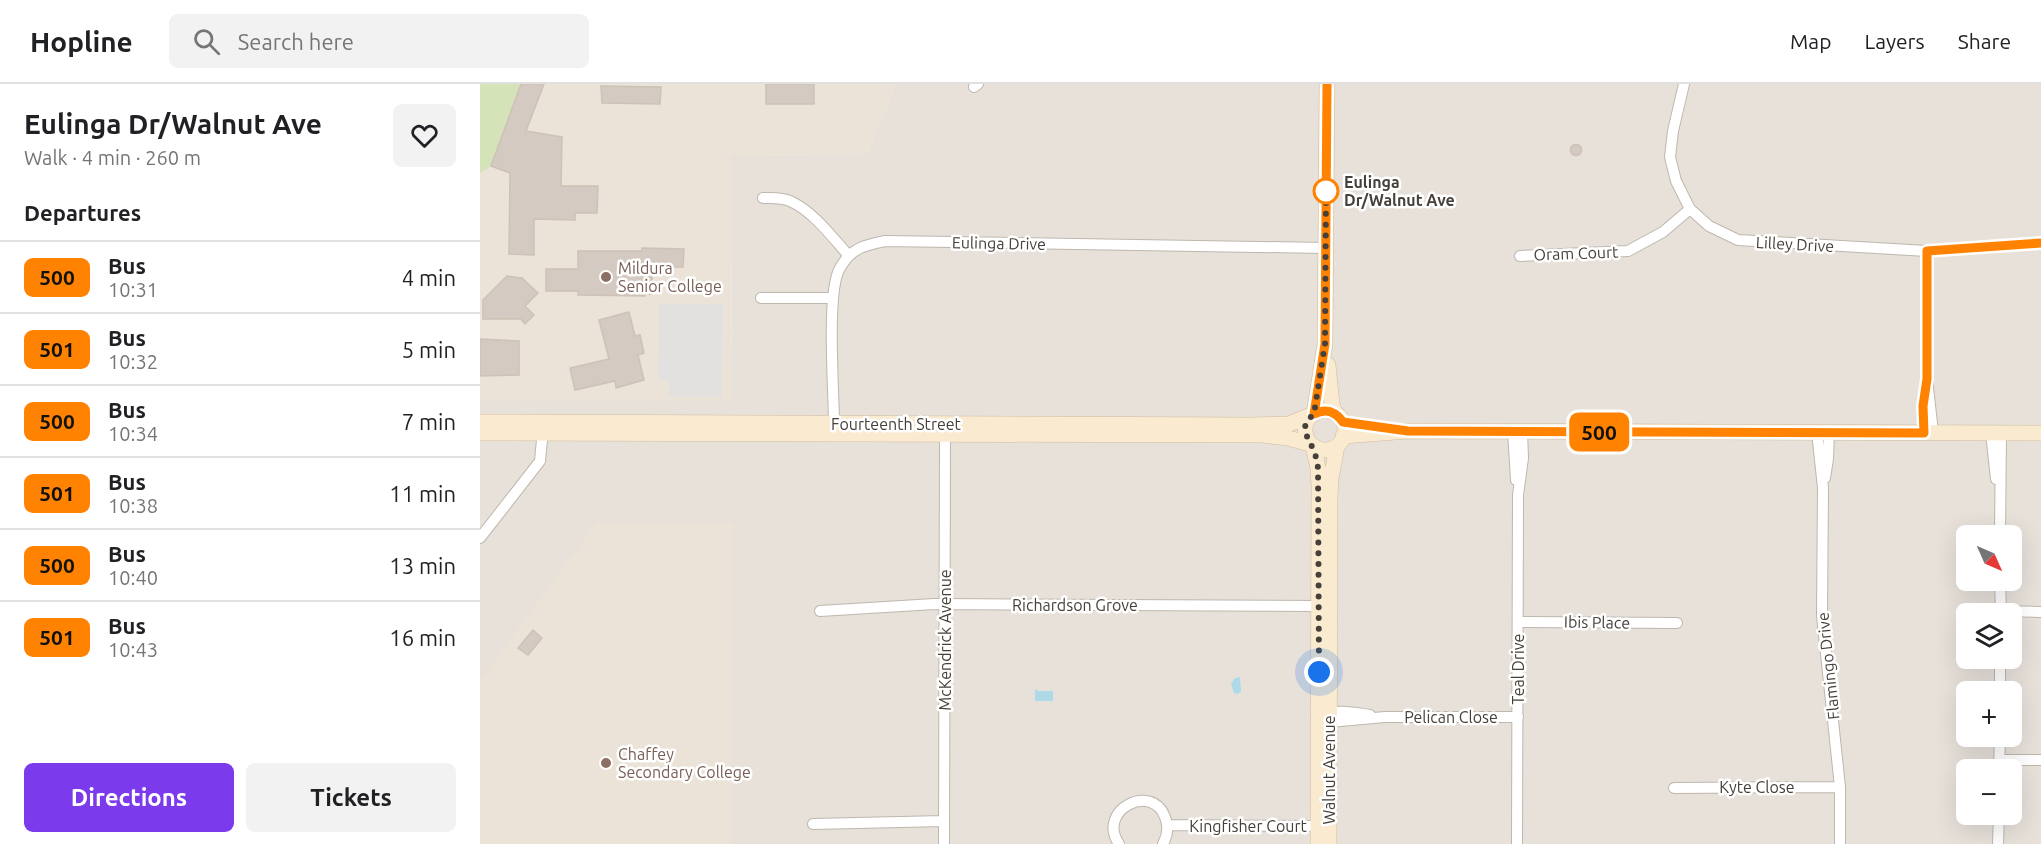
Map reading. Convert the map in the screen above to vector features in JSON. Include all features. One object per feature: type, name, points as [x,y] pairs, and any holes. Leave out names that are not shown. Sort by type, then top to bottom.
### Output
[{"type":"street","name":"Walnut Avenue","points":[[1324,606],[1331,478],[1340,429],[1332,404],[1325,344],[1327,84]]},
{"type":"street","name":"Lilley Drive","points":[[1684,84],[1673,131],[1670,157],[1676,181],[1690,209],[1709,226],[1738,240],[1927,251],[2041,243]]},
{"type":"street","points":[[763,198],[790,201],[802,209],[819,223],[849,256],[838,269],[832,298],[834,424]]},
{"type":"street","name":"Oram Court","points":[[1520,256],[1628,251],[1663,232],[1690,209]]},
{"type":"street","name":"Eulinga Drive","points":[[849,256],[862,245],[885,241],[1326,248]]},
{"type":"street","points":[[1927,251],[1927,379],[1923,406],[1928,432]]},
{"type":"street","points":[[761,298],[832,298]]},
{"type":"street","name":"Walnut Avenue","points":[[1312,414],[1325,344]]},
{"type":"street","points":[[1340,429],[1325,450],[1312,445],[1307,439],[1305,426],[1312,414],[1324,410],[1340,429],[2041,433]]},
{"type":"street","name":"Fourteenth Street","points":[[480,433],[543,428],[834,424],[1250,425],[1289,424],[1312,414]]},
{"type":"street","name":"Fourteenth Street","points":[[480,422],[543,428],[945,435],[1262,435],[1288,438],[1312,445]]},
{"type":"street","points":[[480,538],[535,469],[542,454],[543,428]]},
{"type":"street","name":"Teal Drive","points":[[1517,431],[1523,458],[1518,495],[1517,844]]},
{"type":"street","name":"Flamingo Drive","points":[[1823,432],[1828,459],[1823,488],[1822,616],[1840,787],[1840,844]]},
{"type":"street","points":[[1996,433],[2002,459],[2000,525]]},
{"type":"street","name":"McKendrick Avenue","points":[[944,844],[945,435]]},
{"type":"street","name":"Walnut Avenue","points":[[1312,445],[1318,468],[1326,717],[1323,826],[1318,844]]},
{"type":"street","name":"Richardson Grove","points":[[820,610],[945,604],[1324,606]]},
{"type":"street","points":[[2022,612],[2041,612]]},
{"type":"street","name":"Ibis Place","points":[[1518,622],[1677,623]]},
{"type":"street","name":"Pelican Close","points":[[1326,717],[1350,712],[1385,717],[1518,717]]},
{"type":"street","points":[[2022,762],[2041,760]]},
{"type":"street","name":"Kyte Close","points":[[1674,788],[1840,787]]},
{"type":"street","name":"Kingfisher Court","points":[[1119,844],[1113,829],[1115,820],[1119,811],[1137,801],[1146,801],[1157,806],[1164,813],[1168,825],[1163,844]]},
{"type":"street","points":[[813,824],[944,821]]},
{"type":"street","name":"Kingfisher Court","points":[[1168,825],[1323,826]]},
{"type":"street","points":[[1998,844],[1999,825]]},
{"type":"street","name":"Walnut Avenue","points":[[1323,826],[1329,844]]},
{"type":"shaded area","name":"Mildura Senior College","points":[[480,84],[896,84],[867,154],[731,155],[732,400],[480,400]]},
{"type":"shaded area","points":[[896,84],[2041,84],[2041,844],[480,844],[480,400],[732,400],[731,155],[867,154]]},
{"type":"shaded area","points":[[659,304],[723,304],[722,397],[669,397],[669,381],[658,380]]},
{"type":"shaded area","name":"Chaffey Secondary College","points":[[596,523],[733,523],[731,844],[480,844],[480,681]]},
{"type":"green space","points":[[480,84],[521,84],[491,166],[480,173]]},
{"type":"water","points":[[1240,677],[1241,692],[1237,694],[1234,693],[1231,684],[1235,678]]},
{"type":"water","points":[[1035,689],[1053,691],[1053,701],[1035,701]]},
{"type":"building","points":[[521,84],[544,84],[526,131],[562,137],[561,186],[598,186],[597,213],[575,213],[575,220],[534,219],[534,255],[509,254],[510,173],[491,166]]},
{"type":"building","points":[[766,84],[814,84],[814,104],[766,104]]},
{"type":"building","points":[[601,86],[661,87],[660,104],[602,103]]},
{"type":"building","points":[[1576,145],[1580,146],[1580,154],[1576,155],[1572,154],[1571,150],[1572,146]]},
{"type":"building","points":[[642,248],[684,249],[683,267],[652,267],[652,294],[645,294],[645,296],[578,295],[578,291],[546,291],[546,269],[578,269],[578,251],[642,251]]},
{"type":"building","points":[[507,276],[522,278],[538,293],[525,306],[534,315],[525,324],[521,319],[483,319],[483,300]]},
{"type":"building","points":[[629,312],[635,336],[640,335],[644,353],[638,355],[644,380],[616,388],[615,381],[575,390],[570,368],[609,359],[599,320]]},
{"type":"building","points":[[480,339],[519,341],[519,375],[480,376]]},
{"type":"building","points":[[533,630],[542,638],[528,655],[518,648]]},
{"type":"bus line","name":"500","points":[[1327,84],[1325,344],[1314,414],[1324,410],[1330,411],[1340,417],[1343,422],[1408,431],[1924,433],[1923,406],[1927,379],[1927,251],[2041,243]]},
{"type":"place","name":"Eulinga Dr/Walnut Ave","points":[[1326,191]]},
{"type":"place","name":"Mildura Senior College","points":[[606,277]]},
{"type":"place","name":"Chaffey Secondary College","points":[[606,763]]},
{"type":"route","points":[[1319,672],[1318,468],[1313,446],[1305,433],[1305,426],[1307,420],[1314,414],[1325,344],[1326,191]]}]
